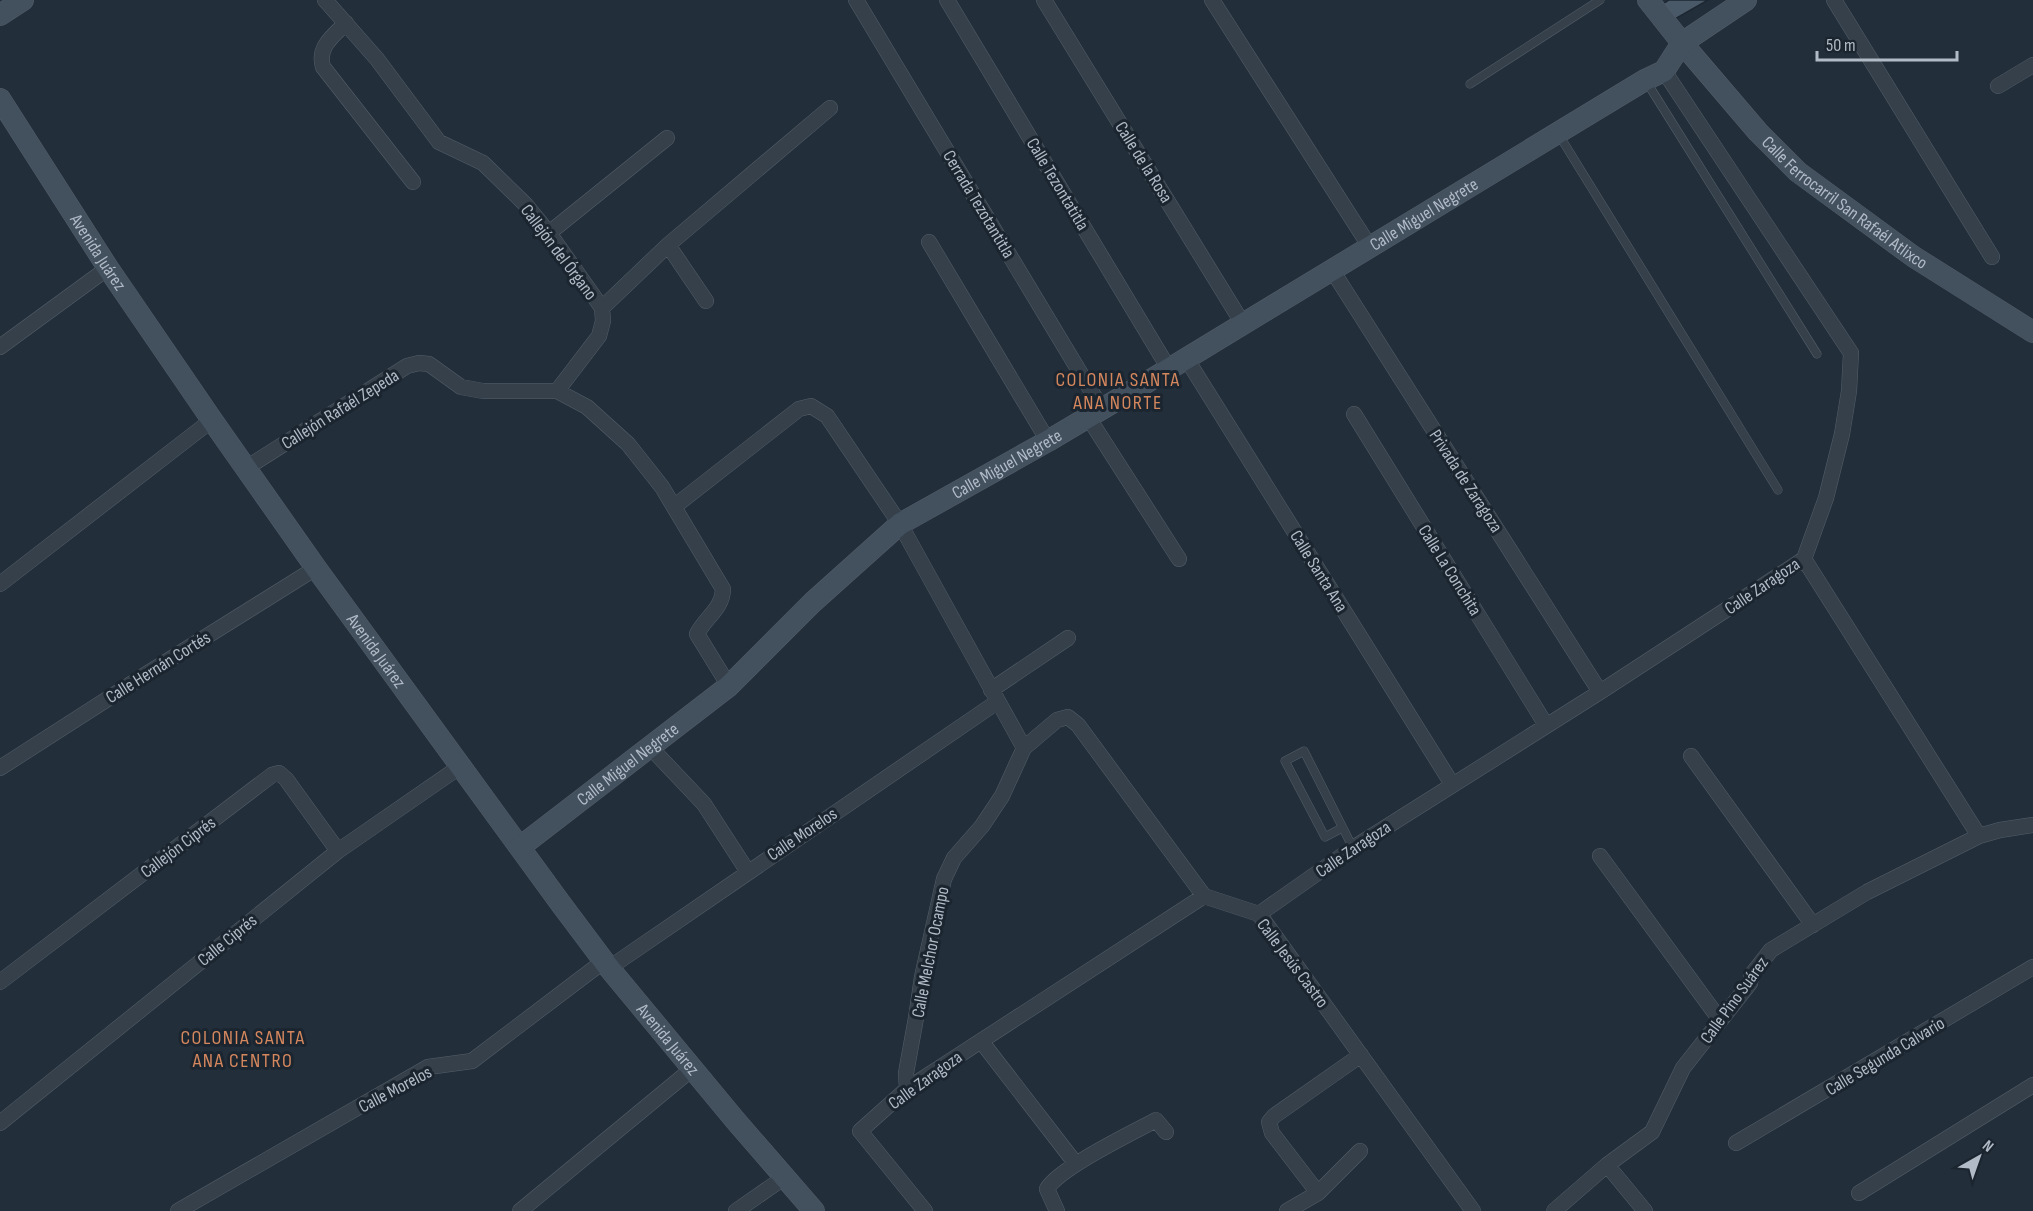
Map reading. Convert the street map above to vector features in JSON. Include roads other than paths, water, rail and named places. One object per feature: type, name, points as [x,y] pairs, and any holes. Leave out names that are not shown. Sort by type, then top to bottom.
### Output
[{"type":"street","points":[[2,10],[23,0]]},
{"type":"street","name":"Callejón del Órgano","points":[[326,0],[377,59],[439,142],[483,163],[526,205],[549,232],[602,308],[603,321],[598,336],[557,391]]},
{"type":"street","name":"Cerrada Tezotantitla","points":[[856,0],[1179,559]]},
{"type":"street","name":"Calle Tezontatitla","points":[[947,0],[1178,363]]},
{"type":"street","name":"Calle de la Rosa","points":[[1044,0],[1243,324]]},
{"type":"street","points":[[1212,0],[1370,247]]},
{"type":"street","name":"Calle Ferrocarril San Rafaél Atlixco","points":[[1648,0],[1758,132],[1798,172],[1914,257],[2029,324]]},
{"type":"street","points":[[1664,71],[1682,43],[1746,0]]},
{"type":"street","points":[[1834,0],[1992,257]]},
{"type":"street","points":[[346,23],[323,47],[320,58],[323,67],[413,182]]},
{"type":"street","points":[[1998,86],[2033,65]]},
{"type":"street","name":"Calle Miguel Negrete","points":[[520,847],[729,686],[813,602],[900,524],[1095,413],[1645,80],[1664,71]]},
{"type":"street","name":"Calle Zaragoza","points":[[1259,914],[1353,848],[1600,692],[1804,559],[1826,498],[1842,434],[1849,390],[1851,352],[1664,71]]},
{"type":"street","name":"Avenida Juárez","points":[[0,99],[108,268],[212,420],[316,568],[520,847],[607,964],[692,1069],[814,1211]]},
{"type":"street","points":[[602,308],[668,245],[830,108]]},
{"type":"street","points":[[549,232],[667,138]]},
{"type":"street","points":[[929,242],[1047,441]]},
{"type":"street","points":[[668,245],[706,301]]},
{"type":"street","points":[[0,347],[108,268]]},
{"type":"street","name":"Privada de Zaragoza","points":[[1332,270],[1600,692]]},
{"type":"street","name":"Callejón Rafaél Zepeda","points":[[246,468],[407,366],[419,363],[429,364],[461,387],[483,391],[557,391],[587,407],[628,444],[662,487],[723,589],[723,597],[718,606],[701,625],[697,634],[729,686]]},
{"type":"street","name":"Calle Santa Ana","points":[[1178,363],[1452,784]]},
{"type":"street","points":[[675,507],[799,409],[812,406],[827,416],[900,524],[1024,748]]},
{"type":"street","name":"Calle La Conchita","points":[[1354,414],[1546,725]]},
{"type":"street","points":[[0,584],[212,420]]},
{"type":"street","points":[[1804,559],[1979,836]]},
{"type":"street","name":"Calle Hernán Cortés","points":[[0,768],[316,568]]},
{"type":"street","name":"Calle Morelos","points":[[178,1211],[428,1067],[472,1061],[607,964],[748,872],[994,696],[1068,639]]},
{"type":"street","name":"Calle Melchor Ocampo","points":[[907,1089],[906,1073],[922,977],[944,879],[954,858],[982,826],[1002,796],[1024,748],[1057,720],[1068,717],[1078,725],[1204,896]]},
{"type":"street","points":[[650,747],[704,804],[748,872]]},
{"type":"street","points":[[1691,756],[1813,925]]},
{"type":"street","name":"Calle Ciprés","points":[[0,1123],[338,851],[461,766]]},
{"type":"street","name":"Callejón Ciprés","points":[[0,982],[272,775],[279,773],[286,779],[338,851]]},
{"type":"street","name":"Calle Pino Suárez","points":[[1554,1211],[1607,1165],[1652,1132],[1683,1068],[1750,983],[1752,974],[1771,950],[1867,892],[1979,836],[2000,830],[2031,828]]},
{"type":"street","points":[[1599,856],[1720,1020]]},
{"type":"street","name":"Calle Zaragoza","points":[[925,1211],[861,1131],[907,1089],[1204,896]]},
{"type":"street","name":"Calle Jesús Castro","points":[[1204,896],[1259,914],[1473,1211]]},
{"type":"street","name":"Calle Segunda Calvario","points":[[1736,1143],[2033,968]]},
{"type":"street","points":[[981,1041],[1076,1164]]},
{"type":"street","points":[[1318,1193],[1272,1133],[1269,1122],[1274,1116],[1361,1055]]},
{"type":"street","points":[[520,1211],[692,1069]]},
{"type":"street","points":[[1858,1193],[2033,1085]]},
{"type":"street","points":[[1057,1211],[1047,1189],[1051,1182],[1076,1164],[1156,1120],[1166,1132]]},
{"type":"street","points":[[1287,1211],[1318,1193],[1360,1151]]},
{"type":"street","points":[[1607,1165],[1645,1211]]},
{"type":"street","points":[[736,1211],[785,1177]]},
{"type":"lane","points":[[1470,84],[1600,0]]},
{"type":"lane","points":[[1645,80],[1817,354]]},
{"type":"lane","points":[[1558,134],[1778,490]]},
{"type":"lane","points":[[1342,828],[1325,837],[1285,761],[1304,751],[1353,848]]},
{"type":"district","name":"COLONIA SANTA ANA NORTE","points":[[1118,390]]},
{"type":"district","name":"COLONIA SANTA ANA CENTRO","points":[[243,1048]]}]
